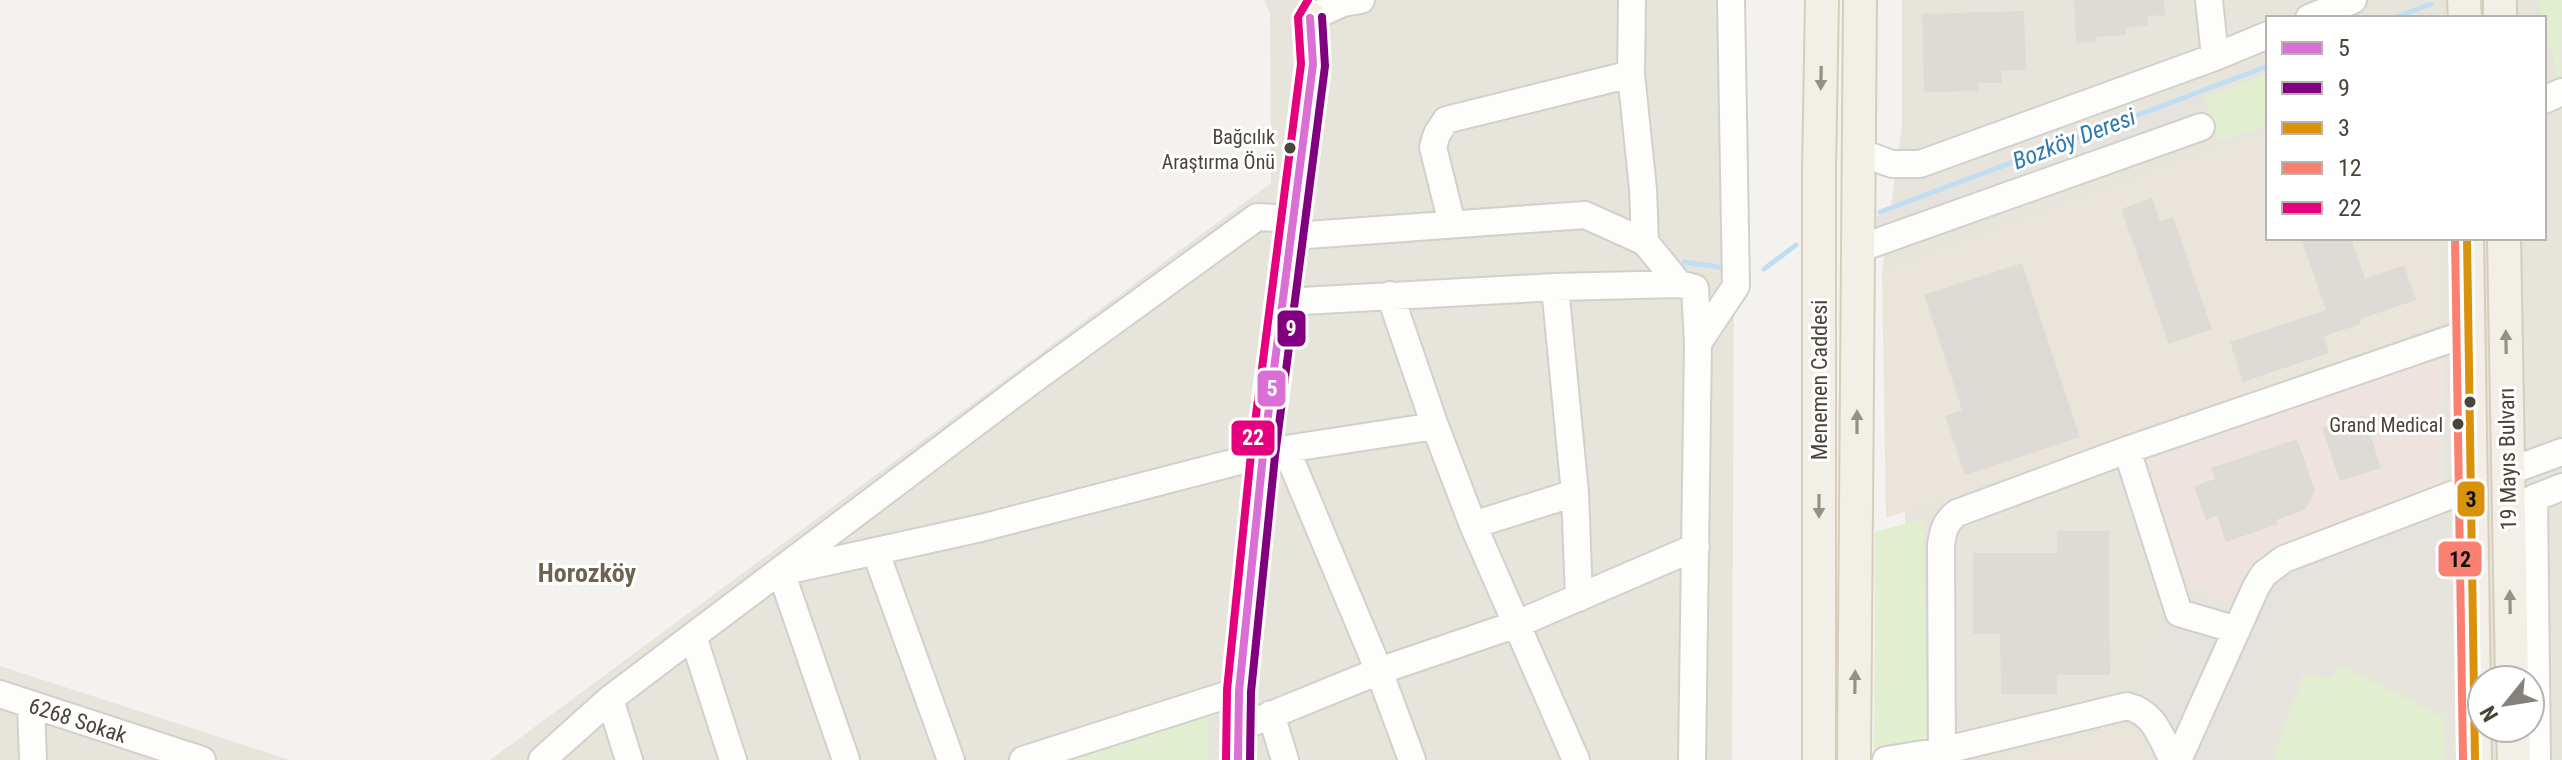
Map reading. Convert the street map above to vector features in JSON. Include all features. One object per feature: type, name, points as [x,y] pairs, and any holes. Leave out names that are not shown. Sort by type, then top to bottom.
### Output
[{"type":"main road","name":"Menemen Caddesi","points":[[1819,760],[1822,0]]},
{"type":"main road","name":"Menemen Caddesi","points":[[1854,760],[1860,0]]},
{"type":"main road","points":[[1239,744],[1239,691],[1274,452],[1284,302],[1313,64],[1307,6]]},
{"type":"main road","name":"19 Mayıs Bulvarı","points":[[2467,240],[2475,760]]},
{"type":"main road","name":"19 Mayıs Bulvarı","points":[[2504,240],[2512,664]]},
{"type":"street","points":[[1307,6],[1361,0]]},
{"type":"street","points":[[1632,0],[1631,74],[1643,189],[1645,242]]},
{"type":"street","points":[[1698,343],[1736,286],[1731,0]]},
{"type":"street","points":[[2209,0],[2215,57]]},
{"type":"street","points":[[2314,16],[2353,0]]},
{"type":"street","points":[[1859,152],[1892,164],[1920,164],[2266,36]]},
{"type":"street","points":[[1452,224],[1433,147],[1446,120],[1631,74]]},
{"type":"street","points":[[1858,249],[2201,127]]},
{"type":"street","points":[[542,760],[610,699],[1034,379],[1257,217],[1294,228],[1452,224],[1585,215],[1645,242],[1687,286],[1698,343],[1692,760]]},
{"type":"street","points":[[1284,302],[1555,287],[1736,286]]},
{"type":"street","points":[[1555,287],[1575,493],[1579,598]]},
{"type":"street","points":[[1390,295],[1473,525],[1576,760]]},
{"type":"street","points":[[1942,755],[1941,545],[1949,519],[1957,513],[2127,450],[2468,333]]},
{"type":"street","points":[[781,572],[876,553],[1274,452],[1435,426]]},
{"type":"street","points":[[2127,450],[2179,613],[2237,630]]},
{"type":"street","points":[[1274,452],[1379,671],[1412,760]]},
{"type":"street","points":[[2507,472],[2562,452]]},
{"type":"street","points":[[2537,760],[2534,498],[2562,487]]},
{"type":"street","points":[[2176,760],[2264,574],[2284,559],[2470,488]]},
{"type":"street","points":[[1473,525],[1575,493]]},
{"type":"street","points":[[1239,744],[1271,714],[1379,671],[1517,624],[1696,547]]},
{"type":"street","points":[[876,553],[951,760]]},
{"type":"street","points":[[781,572],[846,760]]},
{"type":"street","points":[[693,636],[733,760]]},
{"type":"street","points":[[1023,760],[1239,691]]},
{"type":"street","name":"6268 Sokak","points":[[0,694],[202,760]]},
{"type":"street","points":[[610,699],[629,760]]},
{"type":"street","points":[[31,705],[33,760]]},
{"type":"street","points":[[1886,760],[1942,755],[2127,706],[2143,710],[2176,760]]},
{"type":"street","points":[[1271,714],[1285,760]]},
{"type":"shaded area","points":[[1264,0],[1735,0],[1732,760],[490,760],[1271,183],[1270,14]]},
{"type":"shaded area","points":[[1902,0],[2562,0],[2562,760],[1928,760],[1882,273],[1902,125]]},
{"type":"shaded area","points":[[2200,95],[2213,136],[1875,255],[1877,216]]},
{"type":"shaded area","points":[[2266,131],[2266,240],[2439,240],[2439,326],[1886,518],[1882,273]]},
{"type":"shaded area","points":[[2443,354],[2442,490],[2275,556],[2227,602],[2186,581],[2144,456]]},
{"type":"shaded area","points":[[2444,513],[2448,702],[2338,658],[2328,675],[2304,669],[2280,725],[2270,760],[2172,760],[2138,698],[2163,611],[2193,599],[2233,617],[2291,563]]},
{"type":"shaded area","points":[[0,666],[290,760],[0,760]]},
{"type":"shaded area","points":[[2136,725],[2150,760],[1986,760]]},
{"type":"green space","points":[[2538,0],[2562,0],[2561,88],[2546,31],[2546,16],[2542,16]]},
{"type":"green space","points":[[2266,74],[2266,125],[2219,142],[2205,97]]},
{"type":"green space","points":[[1923,519],[1927,740],[1874,754],[1875,532]]},
{"type":"green space","points":[[2343,667],[2444,718],[2445,760],[2273,760],[2304,673],[2327,679]]},
{"type":"green space","points":[[1208,712],[1207,760],[1067,760]]},
{"type":"building","points":[[2074,0],[2164,0],[2165,15],[2147,16],[2148,26],[2126,27],[2126,35],[2096,37],[2096,42],[2076,43]]},
{"type":"building","points":[[2024,11],[2026,70],[2002,71],[2002,83],[1979,83],[1979,91],[1924,92],[1922,14]]},
{"type":"building","points":[[2152,198],[2160,221],[2173,217],[2212,329],[2169,344],[2121,209]]},
{"type":"building","points":[[2302,240],[2352,240],[2365,279],[2404,265],[2416,300],[2360,319],[2361,324],[2324,336],[2329,353],[2243,382],[2230,342],[2326,310]]},
{"type":"building","points":[[2022,263],[2080,437],[1965,475],[1945,416],[1962,410],[1924,295]]},
{"type":"building","points":[[2364,415],[2381,468],[2340,481],[2322,428]]},
{"type":"building","points":[[2297,439],[2315,491],[2305,510],[2276,520],[2278,524],[2226,542],[2217,516],[2206,520],[2194,486],[2215,479],[2211,468]]},
{"type":"building","points":[[2057,531],[2109,531],[2110,675],[2057,675],[2057,694],[2001,694],[2000,634],[1973,634],[1973,553],[2057,553]]},
{"type":"waterway","name":"Bozköy Deresi","points":[[2399,16],[2431,4]]},
{"type":"waterway","name":"Bozköy Deresi","points":[[1880,212],[2266,67]]},
{"type":"waterway","name":"Bozköy Deresi","points":[[1764,269],[1796,245]]},
{"type":"waterway","name":"Bozköy Deresi","points":[[1684,262],[1726,268]]},
{"type":"transit line","name":"22","points":[[1226,760],[1227,690],[1251,454],[1301,64],[1298,17],[1308,0]]},
{"type":"transit line","name":"9","points":[[1250,760],[1251,692],[1275,456],[1325,66],[1322,17]]},
{"type":"transit line","name":"5","points":[[1238,760],[1239,691],[1263,455],[1313,64],[1310,18]]},
{"type":"transit line","name":"12","points":[[2455,240],[2463,760]]},
{"type":"transit line","name":"3","points":[[2467,240],[2475,760]]},
{"type":"place","name":"Bağcılık Araştırma Önü","points":[[1290,148]]},
{"type":"place","name":"Grand Medical","points":[[2458,424]]},
{"type":"district","name":"Horozköy","points":[[587,573]]}]
